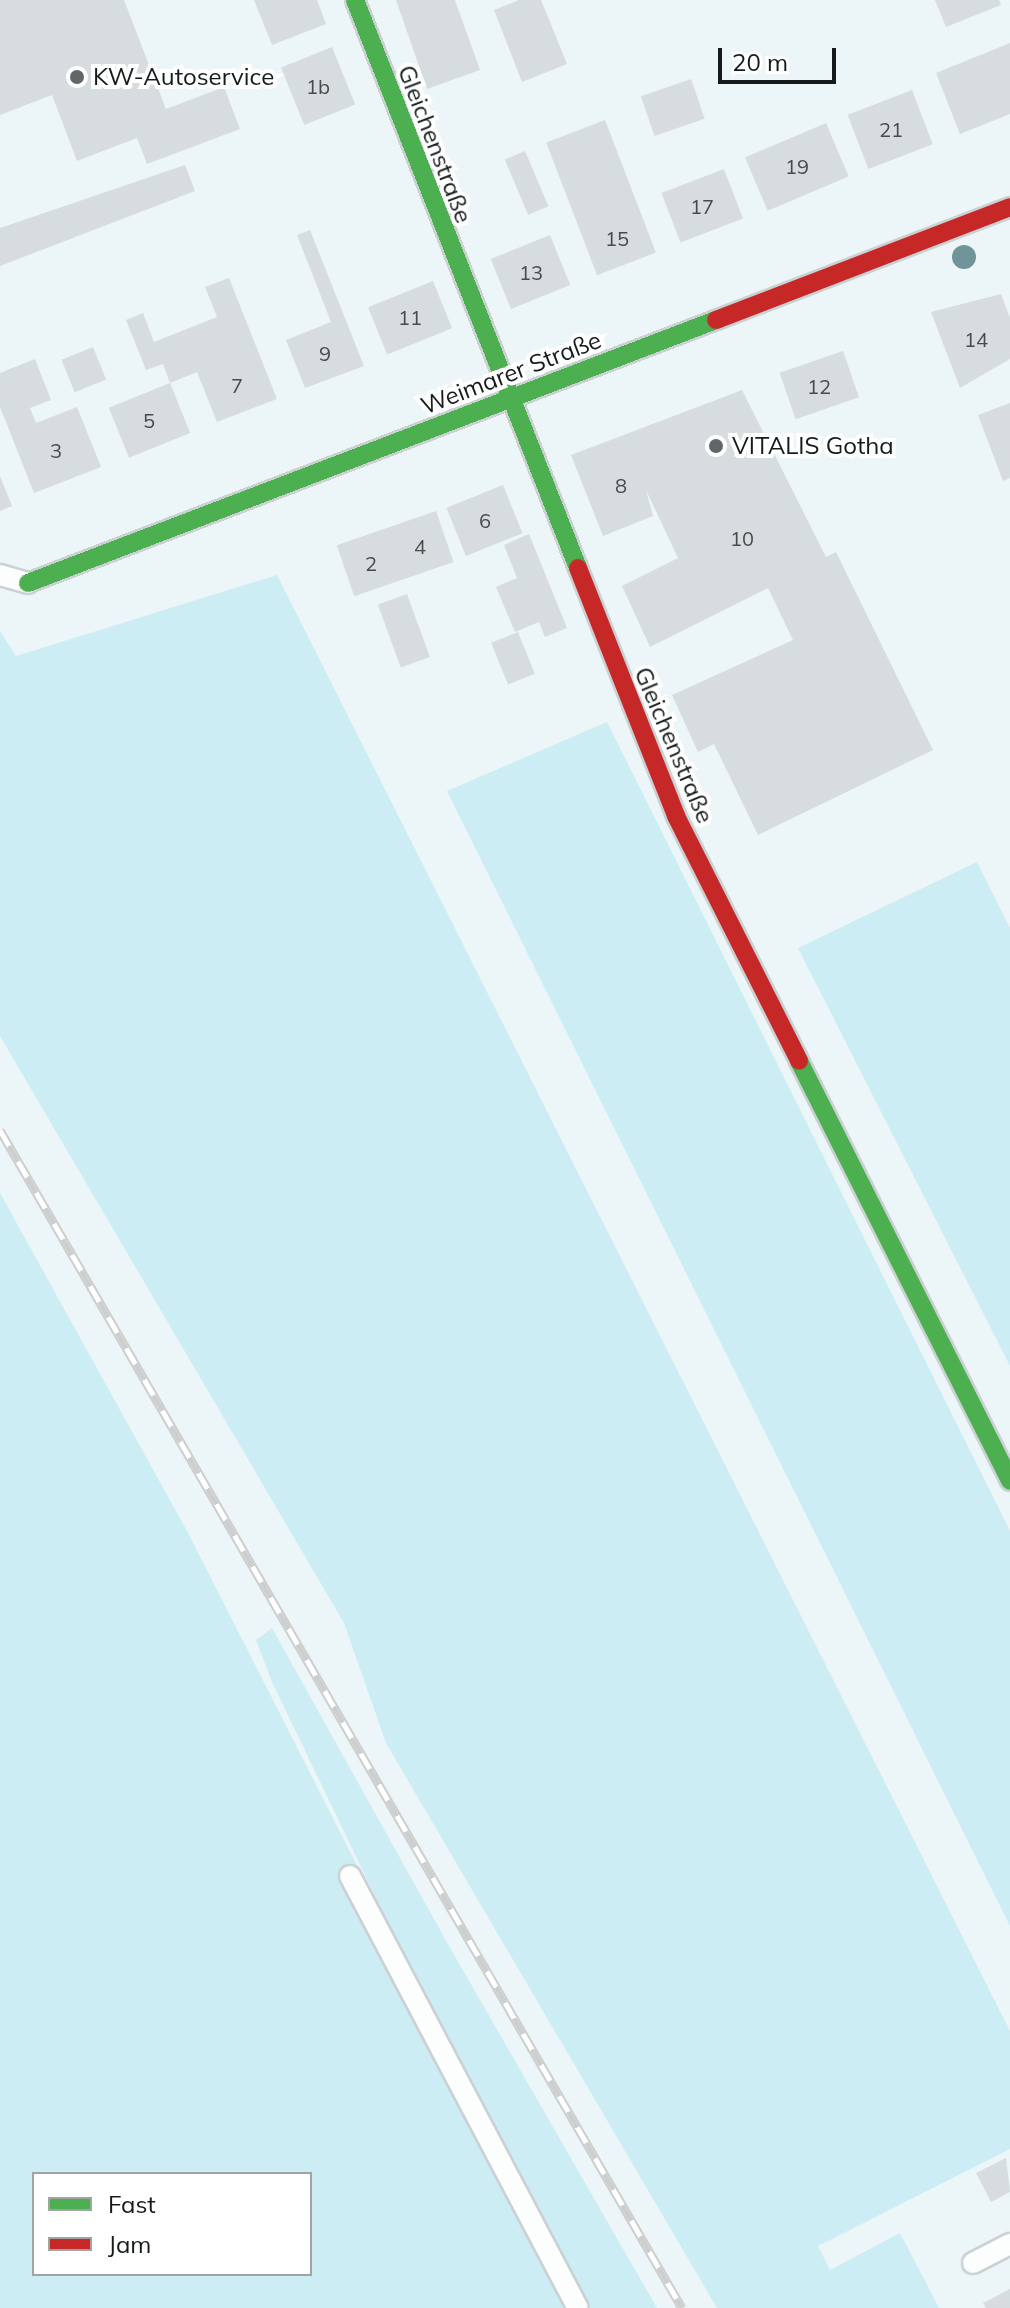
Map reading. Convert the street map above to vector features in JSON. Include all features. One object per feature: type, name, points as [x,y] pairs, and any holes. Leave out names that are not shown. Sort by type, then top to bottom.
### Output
[{"type":"street","name":"Gleichenstraße","points":[[355,0],[676,816],[1010,1481]]},
{"type":"street","name":"Weimarer Straße","points":[[28,583],[1010,207]]},
{"type":"lane","points":[[0,575],[28,583]]},
{"type":"lane","points":[[350,1876],[578,2308]]},
{"type":"lane","points":[[973,2263],[1010,2244]]},
{"type":"shaded area","points":[[277,575],[1010,2031],[1010,2149],[818,2246],[830,2270],[900,2233],[939,2308],[717,2308],[386,1743],[344,1623],[0,1036],[0,631],[16,656]]},
{"type":"shaded area","points":[[607,722],[1010,1531],[1010,1926],[447,791]]},
{"type":"shaded area","points":[[977,862],[1010,928],[1010,1366],[798,948]]},
{"type":"shaded area","points":[[0,1193],[187,1531],[582,2308],[0,2308]]},
{"type":"shaded area","points":[[272,1628],[449,1946],[657,2308],[588,2308],[571,2278],[428,2006],[272,1682],[256,1640]]},
{"type":"building","name":"KW-Autoservice","points":[[0,0],[124,0],[166,109],[224,87],[240,129],[147,164],[137,138],[77,161],[52,95],[0,115]]},
{"type":"building","points":[[254,0],[317,0],[326,24],[272,45]]},
{"type":"building","points":[[396,0],[455,0],[480,70],[427,89]]},
{"type":"building","points":[[519,0],[541,0],[567,64],[522,82],[494,10]]},
{"type":"building","points":[[935,0],[999,0],[1001,5],[946,27]]},
{"type":"building","points":[[1010,43],[1010,114],[960,134],[936,73]]},
{"type":"building","points":[[332,47],[355,104],[304,125],[281,68]]},
{"type":"building","points":[[691,79],[705,119],[655,136],[641,96]]},
{"type":"building","points":[[912,90],[933,144],[868,169],[848,115]]},
{"type":"building","points":[[605,120],[656,253],[597,275],[546,143]]},
{"type":"building","points":[[826,123],[849,176],[768,211],[745,157]]},
{"type":"building","points":[[525,151],[548,206],[528,215],[505,160]]},
{"type":"building","points":[[185,165],[195,191],[0,266],[0,228]]},
{"type":"building","points":[[724,169],[743,218],[680,242],[661,193]]},
{"type":"building","points":[[310,230],[364,366],[305,388],[286,340],[331,322],[297,235]]},
{"type":"building","points":[[550,235],[570,285],[511,309],[491,259]]},
{"type":"building","points":[[229,278],[277,399],[217,422],[197,372],[170,383],[163,364],[146,370],[126,320],[143,313],[154,342],[217,317],[205,287]]},
{"type":"building","points":[[433,281],[452,328],[387,355],[368,307]]},
{"type":"building","points":[[1001,294],[1010,318],[1010,359],[960,388],[931,312]]},
{"type":"building","points":[[93,347],[106,379],[75,392],[61,360]]},
{"type":"building","points":[[843,351],[859,397],[796,419],[780,373]]},
{"type":"building","points":[[35,359],[51,400],[30,408],[36,423],[77,407],[101,467],[34,493],[0,407],[0,373]]},
{"type":"building","points":[[170,383],[190,433],[129,458],[109,408]]},
{"type":"building","points":[[742,390],[826,557],[836,552],[933,750],[758,835],[714,744],[698,752],[672,695],[793,640],[768,588],[650,647],[622,586],[678,558],[646,490],[653,516],[603,536],[571,455]]},
{"type":"building","points":[[1010,403],[1010,478],[1003,481],[978,415]]},
{"type":"building","points":[[0,476],[12,506],[0,511]]},
{"type":"building","points":[[503,485],[522,533],[466,556],[446,508]]},
{"type":"building","points":[[436,511],[454,562],[354,596],[337,545]]},
{"type":"building","points":[[529,534],[567,628],[545,637],[539,622],[515,632],[496,587],[517,578],[504,545]]},
{"type":"building","points":[[407,594],[430,657],[401,668],[378,605]]},
{"type":"building","points":[[518,632],[535,674],[508,685],[491,643]]},
{"type":"building","points":[[1006,2158],[1010,2192],[991,2202],[976,2173]]},
{"type":"building","points":[[1010,2289],[1010,2308],[986,2308],[983,2303]]},
{"type":"railway","points":[[0,1130],[682,2308]]},
{"type":"traffic: fast","points":[[355,0],[578,568]]},
{"type":"traffic: fast","points":[[28,583],[716,320]]},
{"type":"traffic: fast","points":[[799,1061],[1010,1481]]},
{"type":"traffic: jam","points":[[716,320],[1010,207]]},
{"type":"traffic: jam","points":[[578,568],[676,816],[799,1061]]},
{"type":"place","name":"KW-Autoservice","points":[[77,77]]},
{"type":"place","name":"VITALIS Gotha","points":[[716,446]]}]
